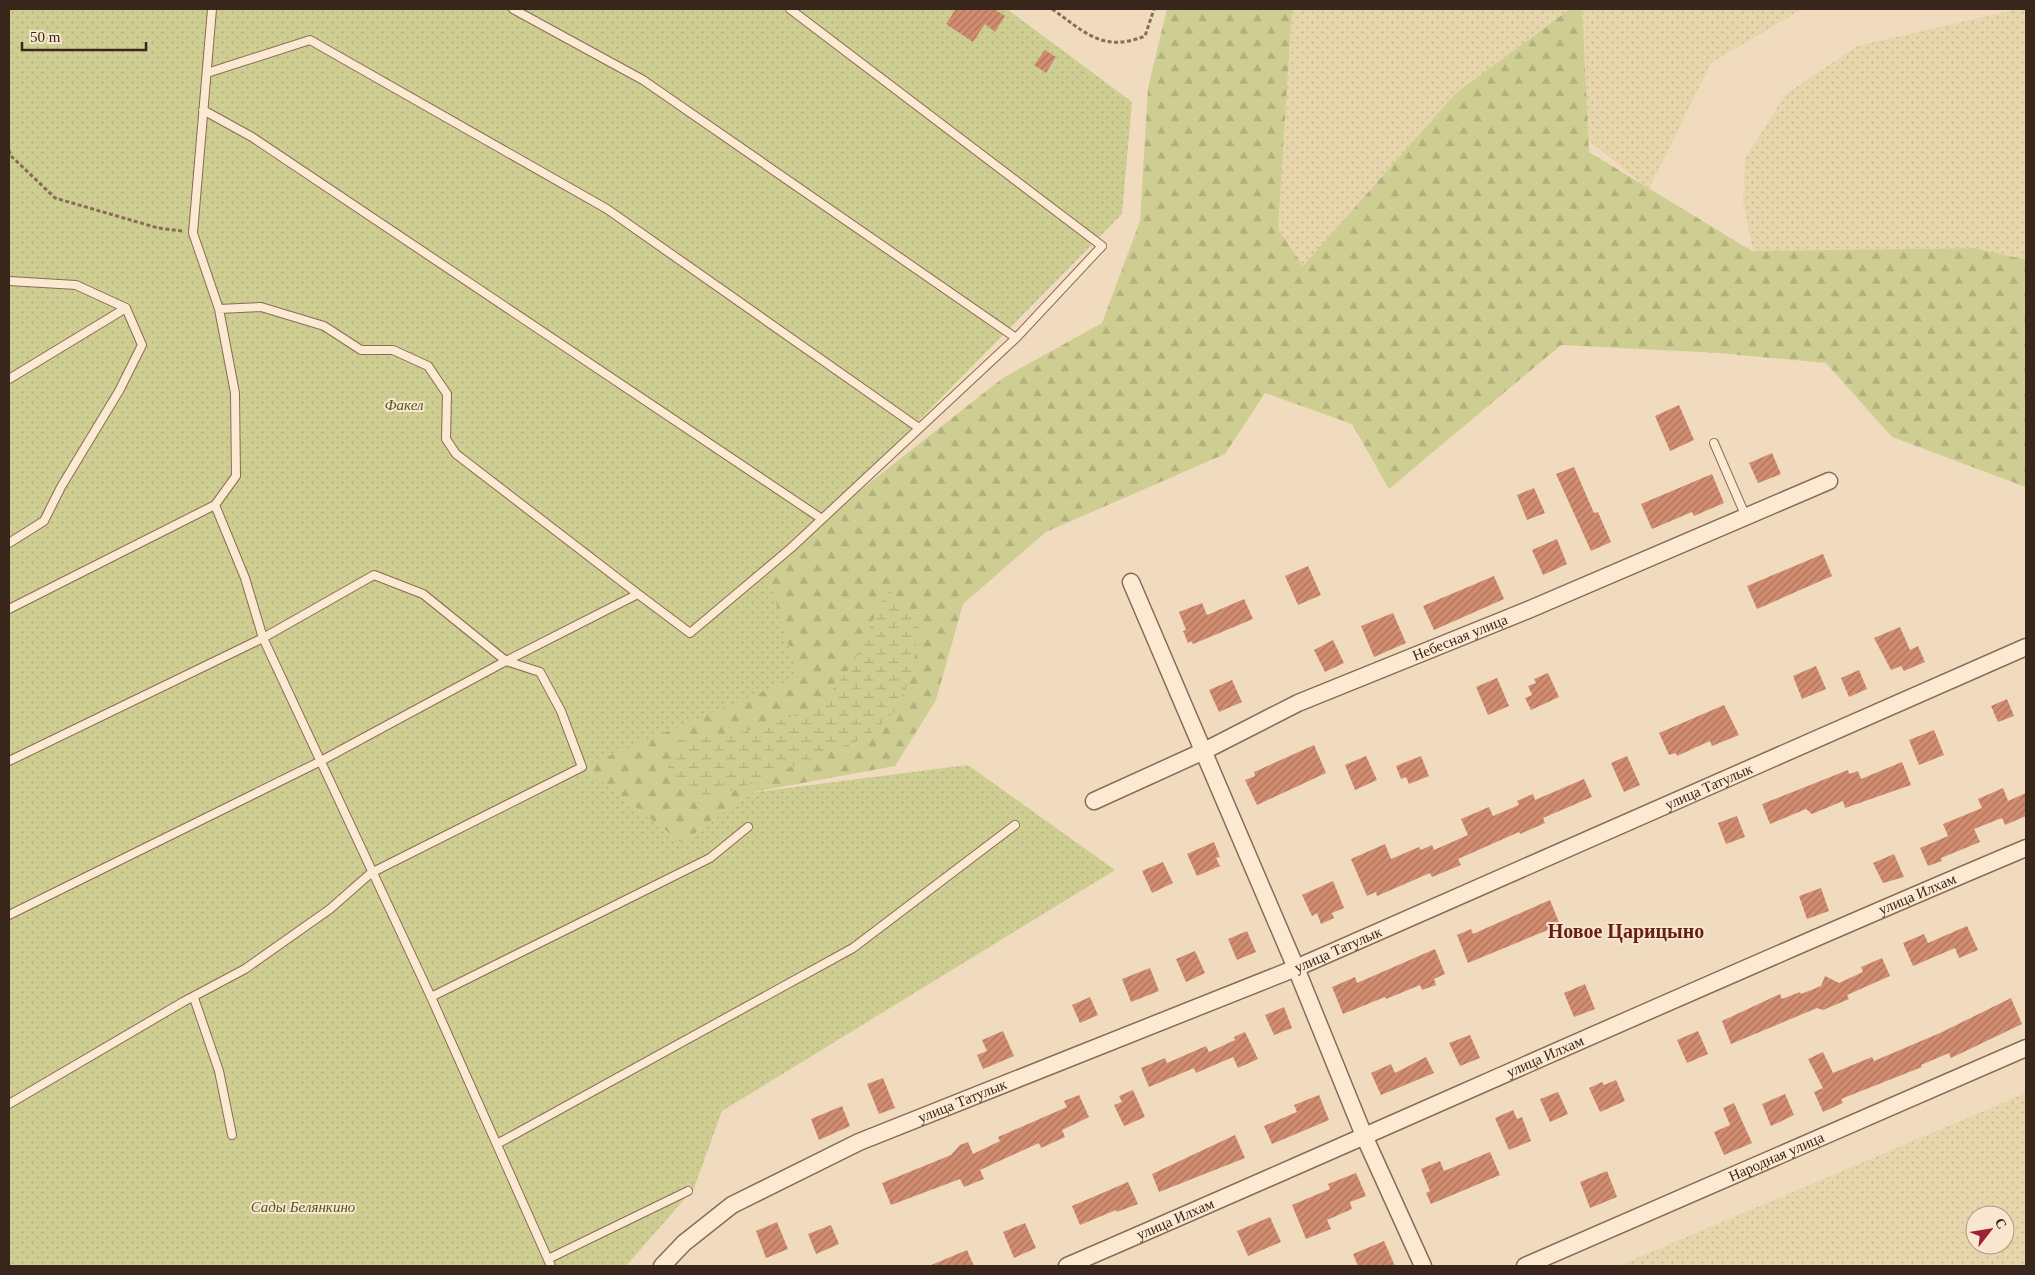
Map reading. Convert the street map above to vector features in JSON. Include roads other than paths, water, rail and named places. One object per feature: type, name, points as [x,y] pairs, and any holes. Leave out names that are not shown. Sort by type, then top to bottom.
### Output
[{"type":"street","name":"Небесная улица","points":[[1094,801],[1204,751],[1298,703],[1528,610],[1829,481]]},
{"type":"street","points":[[1131,582],[1296,968],[1365,1138],[1423,1266]]},
{"type":"street","name":"улица Татулык","points":[[662,1266],[684,1243],[732,1205],[858,1142],[1296,968],[2026,647]]},
{"type":"street","name":"улица Илхам","points":[[1067,1266],[1365,1138],[1829,931],[2026,848]]},
{"type":"street","name":"Народная улица","points":[[1525,1266],[2026,1048]]},
{"type":"lane","points":[[9,609],[215,505],[236,476],[235,393],[219,309],[193,233],[212,9]]},
{"type":"lane","points":[[513,9],[643,80],[1016,338]]},
{"type":"lane","points":[[219,309],[261,307],[324,326],[361,350],[392,350],[428,366],[447,394],[446,439],[456,454],[690,633],[822,519],[1016,338],[1102,246],[790,9]]},
{"type":"lane","points":[[207,73],[310,40],[607,209],[920,428]]},
{"type":"lane","points":[[203,110],[252,137],[822,519]]},
{"type":"lane","points":[[9,281],[76,285],[126,308],[142,345],[119,391],[61,487],[44,521],[9,543]]},
{"type":"lane","points":[[9,379],[126,308]]},
{"type":"lane","points":[[1714,443],[1746,518]]},
{"type":"lane","points":[[215,505],[244,578],[263,638],[319,762],[431,997],[550,1262],[688,1191]]},
{"type":"lane","points":[[9,761],[263,638],[374,575],[423,594],[506,661],[540,672],[561,711],[582,767],[371,873],[330,909],[245,969],[194,998],[183,1002],[9,1104]]},
{"type":"lane","points":[[9,915],[319,762],[506,661],[638,594]]},
{"type":"lane","points":[[497,1144],[853,948],[1015,824]]},
{"type":"lane","points":[[431,997],[710,858],[748,827]]},
{"type":"lane","points":[[194,998],[219,1071],[232,1135]]},
{"type":"district","name":"Новое Царицыно","points":[[1626,931]]},
{"type":"park label","name":"Факел","points":[[404,405]]},
{"type":"park label","name":"Сады Белянкино","points":[[303,1207]]}]
